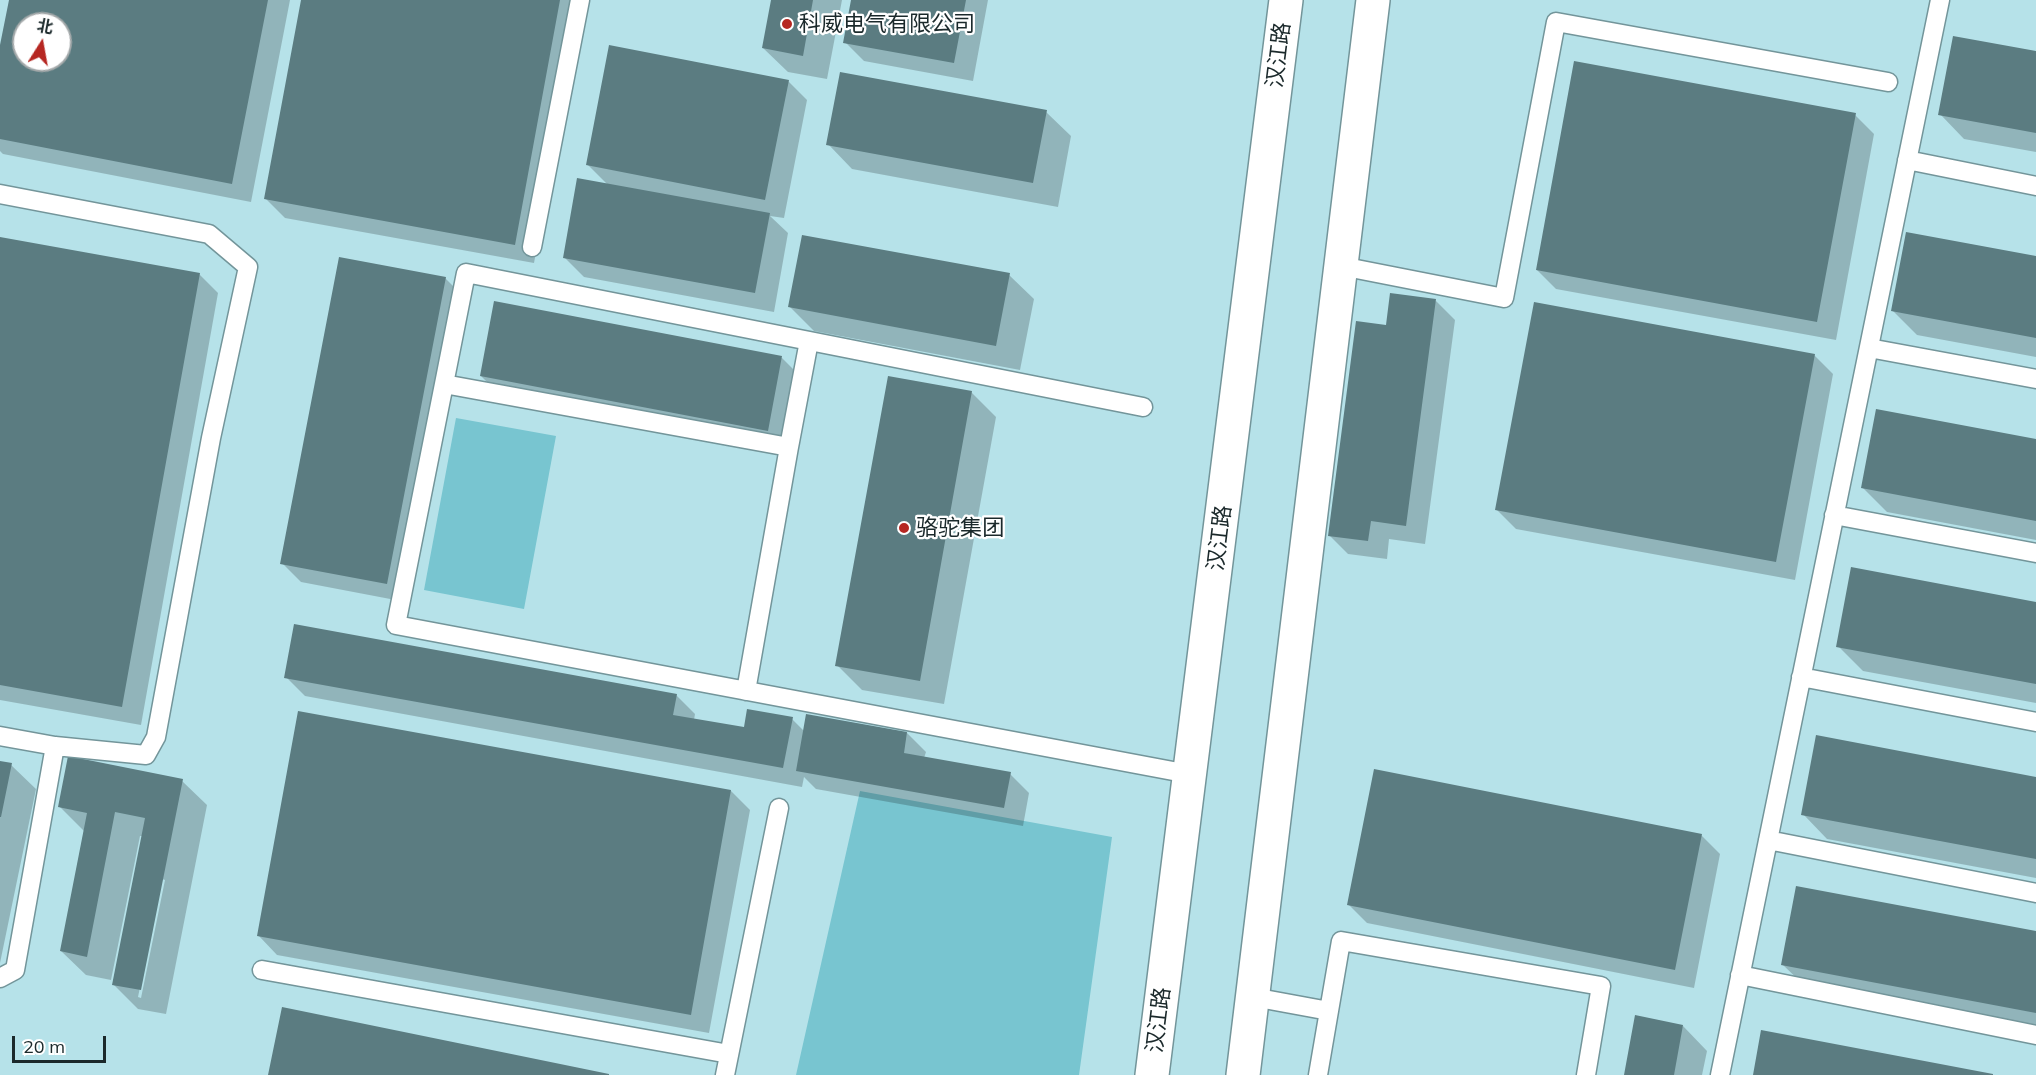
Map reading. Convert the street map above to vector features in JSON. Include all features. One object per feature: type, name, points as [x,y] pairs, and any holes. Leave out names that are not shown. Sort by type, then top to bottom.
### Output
[{"type":"main road","name":"汉江路","points":[[1152,1075],[1286,0]]},
{"type":"main road","points":[[1243,1075],[1373,0]]},
{"type":"lane","points":[[532,247],[580,0]]},
{"type":"lane","points":[[1720,1075],[1940,0]]},
{"type":"lane","points":[[1341,266],[1504,298],[1556,22],[1888,82]]},
{"type":"lane","points":[[1908,160],[2036,186]]},
{"type":"lane","points":[[0,195],[209,234],[248,267],[211,438],[156,737],[146,755],[55,747],[0,736]]},
{"type":"lane","points":[[1143,407],[465,273],[396,625],[1189,774]]},
{"type":"lane","points":[[746,690],[809,341]]},
{"type":"lane","points":[[1869,348],[2036,379]]},
{"type":"lane","points":[[444,384],[789,447]]},
{"type":"lane","points":[[1834,515],[2036,553]]},
{"type":"lane","points":[[1801,676],[2036,722]]},
{"type":"lane","points":[[0,978],[15,970],[55,747]]},
{"type":"lane","points":[[725,1075],[779,808]]},
{"type":"lane","points":[[1768,840],[2036,893]]},
{"type":"lane","points":[[1318,1075],[1341,941],[1601,986],[1586,1075]]},
{"type":"lane","points":[[262,970],[729,1054]]},
{"type":"lane","points":[[1740,975],[2036,1035]]},
{"type":"lane","points":[[1253,997],[1329,1011]]},
{"type":"shaded area","points":[[0,0],[2036,0],[2036,1075],[0,1075]]},
{"type":"shaded area","points":[[456,418],[556,436],[524,609],[424,590]]},
{"type":"shaded area","points":[[860,791],[1112,837],[1079,1075],[796,1075]]},
{"type":"building","points":[[9,0],[268,0],[232,184],[0,139],[0,45]]},
{"type":"building","points":[[301,0],[560,0],[515,245],[264,199]]},
{"type":"building","name":"科威电气有限公司","points":[[771,0],[813,0],[803,56],[762,48]]},
{"type":"building","points":[[851,0],[966,0],[954,63],[843,43]]},
{"type":"building","points":[[1953,36],[2036,51],[2036,133],[1938,115]]},
{"type":"building","points":[[609,45],[789,80],[765,200],[586,165]]},
{"type":"building","points":[[1574,61],[1856,113],[1817,322],[1536,270]]},
{"type":"building","points":[[840,72],[1047,110],[1033,183],[826,145]]},
{"type":"building","points":[[577,178],[770,213],[755,293],[563,258]]},
{"type":"building","points":[[1906,232],[2036,256],[2036,338],[1891,311]]},
{"type":"building","points":[[802,235],[1010,273],[996,346],[788,307]]},
{"type":"building","points":[[0,237],[200,273],[122,707],[0,685]]},
{"type":"building","points":[[339,257],[446,277],[387,584],[280,564]]},
{"type":"building","points":[[1390,293],[1436,299],[1406,526],[1371,521],[1368,541],[1328,536],[1356,321],[1386,325]]},
{"type":"building","points":[[494,301],[782,356],[768,431],[480,376]]},
{"type":"building","points":[[1534,302],[1815,354],[1776,562],[1495,510]]},
{"type":"building","name":"骆驼集团","points":[[888,376],[972,391],[920,681],[835,666]]},
{"type":"building","points":[[1876,409],[2036,439],[2036,521],[1861,488]]},
{"type":"building","points":[[1851,567],[2036,602],[2036,684],[1836,647]]},
{"type":"building","points":[[294,624],[677,694],[673,715],[744,727],[747,709],[793,717],[783,768],[284,678]]},
{"type":"building","points":[[298,711],[731,790],[691,1015],[257,936]]},
{"type":"building","points":[[806,714],[907,732],[904,753],[1011,772],[1004,808],[796,771]]},
{"type":"building","points":[[1816,735],[2036,777],[2036,859],[1801,815]]},
{"type":"building","points":[[68,756],[183,779],[141,990],[112,985],[145,818],[115,812],[87,957],[60,951],[87,813],[58,807]]},
{"type":"building","points":[[0,761],[12,763],[1,817],[0,817]]},
{"type":"building","points":[[1374,769],[1702,834],[1675,970],[1347,905]]},
{"type":"building","points":[[1796,886],[2036,931],[2036,1013],[1781,965]]},
{"type":"building","points":[[282,1007],[609,1074],[609,1075],[268,1075]]},
{"type":"building","points":[[1635,1015],[1683,1025],[1674,1075],[1624,1075]]},
{"type":"building","points":[[1761,1030],[1993,1074],[1993,1075],[1753,1075]]},
{"type":"place","name":"科威电气有限公司","points":[[787,24]]},
{"type":"place","name":"骆驼集团","points":[[904,528]]}]
